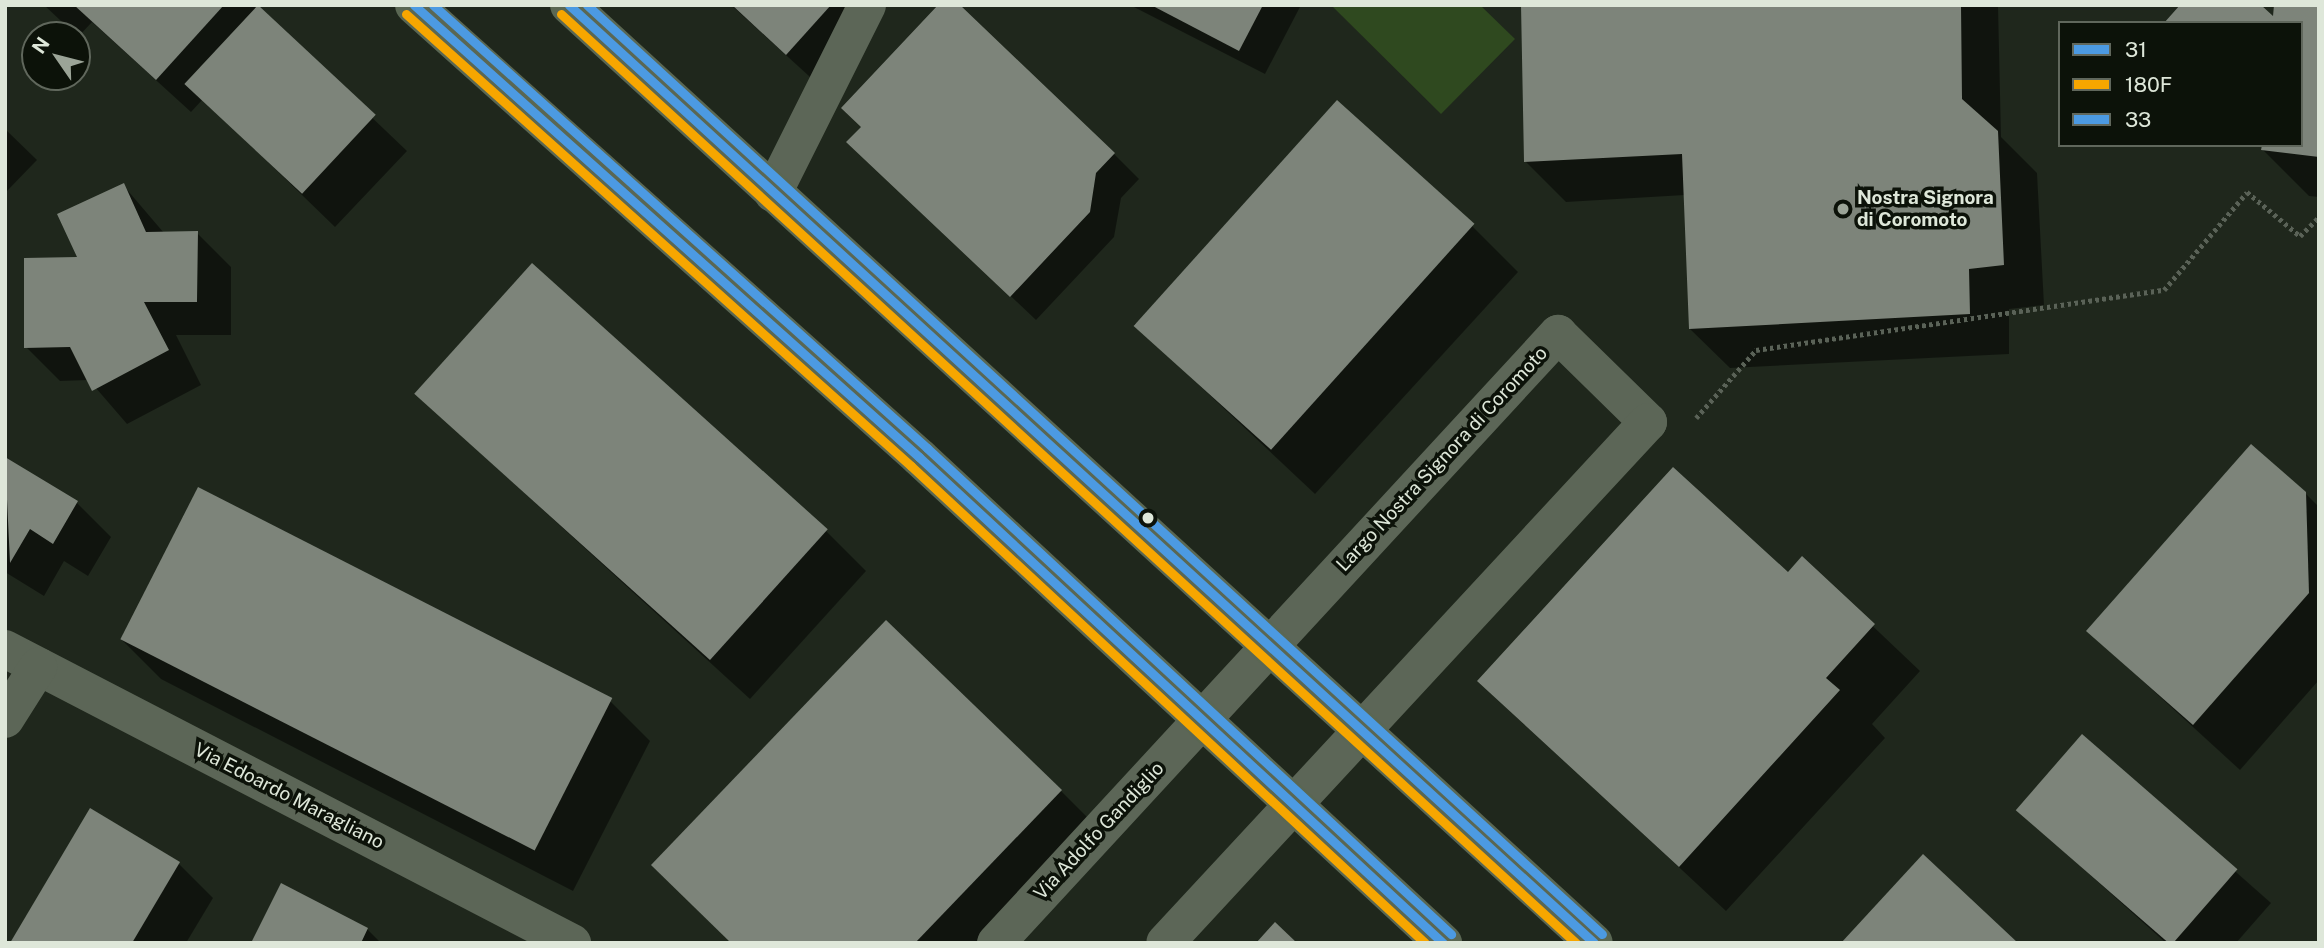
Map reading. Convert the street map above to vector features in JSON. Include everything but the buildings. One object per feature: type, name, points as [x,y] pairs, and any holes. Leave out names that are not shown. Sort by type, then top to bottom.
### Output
[{"type":"main road","points":[[414,5],[1201,719],[1443,943]]},
{"type":"main road","points":[[569,5],[1267,650],[1594,943]]},
{"type":"street","points":[[773,193],[867,5]]},
{"type":"street","name":"Largo Nostra Signora di Coromoto","points":[[1267,650],[1558,334],[1648,422],[1359,733]]},
{"type":"street","name":"Via Edoardo Maragliano","points":[[5,649],[572,943]]},
{"type":"street","name":"Via Adolfo Gandiglio","points":[[996,943],[1267,650]]},
{"type":"street","points":[[5,719],[38,667]]},
{"type":"street","points":[[1165,943],[1359,733]]},
{"type":"path","points":[[1696,418],[1756,350],[2164,290],[2247,192],[2300,236],[2319,217]]},
{"type":"green space","points":[[1331,5],[1480,5],[1515,39],[1441,114]]},
{"type":"transit line","name":"31","points":[[414,5],[919,457],[1443,943]]},
{"type":"transit line","name":"33","points":[[433,5],[927,448],[1451,934]]},
{"type":"transit line","name":"31","points":[[569,5],[1594,943]]},
{"type":"transit line","name":"33","points":[[587,5],[1602,934]]},
{"type":"transit line","name":"180F","points":[[406,14],[911,466],[1425,943]]},
{"type":"transit line","name":"180F","points":[[561,14],[1576,943]]},
{"type":"place","name":"Nostra Signora di Coromoto","points":[[1843,209]]}]
